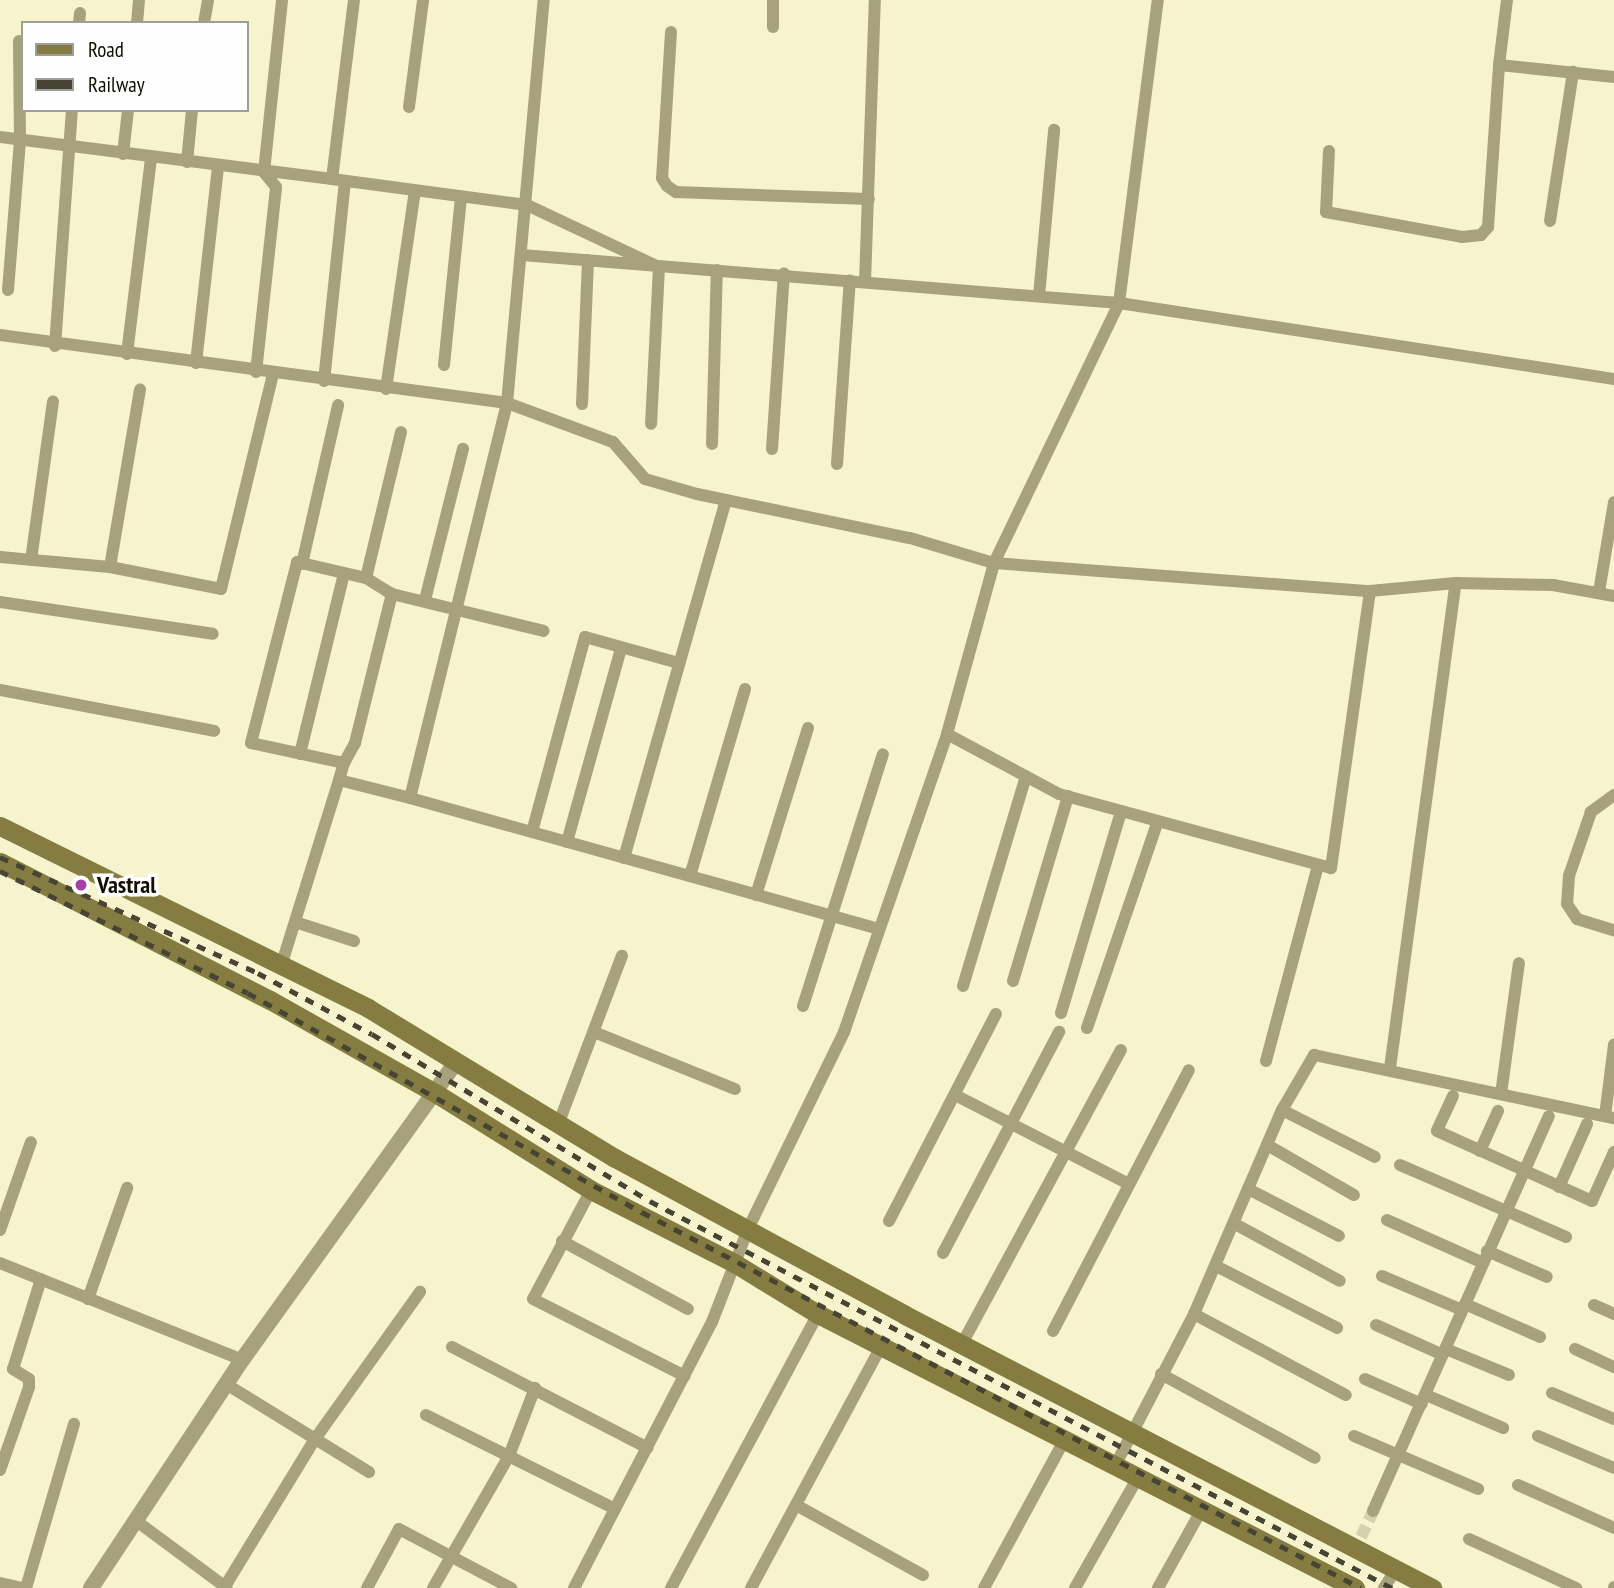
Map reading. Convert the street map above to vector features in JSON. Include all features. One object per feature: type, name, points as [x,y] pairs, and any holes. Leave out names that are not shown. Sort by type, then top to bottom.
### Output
[{"type":"main road","points":[[0,827],[282,963],[457,1061],[558,1125],[748,1230],[1132,1430],[1359,1543],[1396,1569],[1432,1588]]},
{"type":"main road","points":[[0,862],[270,1000],[437,1094],[591,1190],[736,1264],[818,1314],[1355,1588]]},
{"type":"street","points":[[137,21],[139,0]]},
{"type":"street","points":[[204,21],[208,0]]},
{"type":"street","points":[[256,372],[276,187],[264,172],[282,0]]},
{"type":"street","points":[[324,381],[355,0]]},
{"type":"street","points":[[409,107],[423,0]]},
{"type":"street","points":[[410,798],[508,403],[544,0]]},
{"type":"street","points":[[773,0],[773,27]]},
{"type":"street","points":[[865,282],[875,0]]},
{"type":"street","points":[[574,1588],[685,1376],[736,1264],[748,1230],[844,1032],[876,928],[947,734],[994,563],[1119,303],[1158,0]]},
{"type":"street","points":[[1329,151],[1326,212],[1462,237],[1481,235],[1488,227],[1499,65],[1507,0]]},
{"type":"street","points":[[671,32],[662,178],[667,186],[676,192],[869,199]]},
{"type":"street","points":[[8,290],[20,140],[19,41]]},
{"type":"street","points":[[1499,65],[1614,77]]},
{"type":"street","points":[[1550,222],[1573,72]]},
{"type":"street","points":[[55,346],[72,112]]},
{"type":"street","points":[[124,154],[128,112]]},
{"type":"street","points":[[187,162],[192,112]]},
{"type":"street","points":[[1039,296],[1054,130]]},
{"type":"street","points":[[0,137],[527,205],[659,267]]},
{"type":"street","points":[[127,354],[151,158]]},
{"type":"street","points":[[196,363],[218,166]]},
{"type":"street","points":[[386,389],[415,191]]},
{"type":"street","points":[[444,365],[460,197]]},
{"type":"street","points":[[522,255],[717,271],[784,273],[1119,303],[1614,379],[1614,369]]},
{"type":"street","points":[[582,404],[589,260]]},
{"type":"street","points":[[651,424],[659,267]]},
{"type":"street","points":[[712,444],[717,271]]},
{"type":"street","points":[[772,449],[784,273]]},
{"type":"street","points":[[837,464],[850,280]]},
{"type":"street","points":[[0,335],[55,346],[508,403],[612,442],[645,479],[726,500],[910,538],[994,563],[1370,591],[1510,581],[1614,596]]},
{"type":"street","points":[[0,556],[110,567],[221,589],[273,374]]},
{"type":"street","points":[[110,567],[140,390]]},
{"type":"street","points":[[31,559],[53,402]]},
{"type":"street","points":[[302,564],[338,405]]},
{"type":"street","points":[[366,578],[401,432]]},
{"type":"street","points":[[425,600],[463,449]]},
{"type":"street","points":[[624,858],[726,500]]},
{"type":"street","points":[[1599,592],[1614,502]]},
{"type":"street","points":[[344,763],[251,743],[297,562],[366,578],[392,594],[457,606],[544,631]]},
{"type":"street","points":[[300,754],[344,574]]},
{"type":"street","points":[[1390,1068],[1456,583]]},
{"type":"street","points":[[947,734],[1068,796],[1157,823],[1331,868],[1370,591]]},
{"type":"street","points":[[282,963],[344,763],[355,743],[392,594]]},
{"type":"street","points":[[0,602],[213,634]]},
{"type":"street","points":[[532,832],[585,637],[679,663]]},
{"type":"street","points":[[567,842],[621,648]]},
{"type":"street","points":[[690,876],[745,689]]},
{"type":"street","points":[[0,690],[214,731]]},
{"type":"street","points":[[756,895],[808,728]]},
{"type":"street","points":[[803,1006],[883,754]]},
{"type":"street","points":[[963,986],[1026,776]]},
{"type":"street","points":[[339,780],[876,928]]},
{"type":"street","points":[[1614,795],[1591,812],[1569,876],[1567,904],[1577,919],[1614,930]]},
{"type":"street","points":[[1013,981],[1068,796]]},
{"type":"street","points":[[1061,1013],[1121,812]]},
{"type":"street","points":[[1087,1028],[1157,823]]},
{"type":"street","points":[[1266,1061],[1318,865]]},
{"type":"street","points":[[295,922],[354,941]]},
{"type":"street","points":[[558,1125],[622,956]]},
{"type":"street","points":[[1501,1094],[1519,963]]},
{"type":"street","points":[[889,1221],[996,1014]]},
{"type":"street","points":[[594,1032],[735,1089]]},
{"type":"street","points":[[943,1253],[1059,1032]]},
{"type":"street","points":[[1116,1464],[1194,1314],[1283,1110],[1314,1055],[1390,1068],[1610,1117],[1614,1045]]},
{"type":"street","points":[[963,1342],[1069,1152],[1121,1050]]},
{"type":"street","points":[[91,1588],[242,1360],[437,1094],[457,1061]]},
{"type":"street","points":[[1053,1331],[1189,1070]]},
{"type":"street","points":[[955,1095],[1129,1184]]},
{"type":"street","points":[[1453,1096],[1437,1131],[1592,1201],[1614,1152]]},
{"type":"street","points":[[1283,1110],[1376,1157]]},
{"type":"street","points":[[1480,1152],[1498,1111]]},
{"type":"street","points":[[1373,1511],[1549,1116]]},
{"type":"street","points":[[1559,1187],[1587,1124]]},
{"type":"street","points":[[0,1230],[32,1142]]},
{"type":"street","points":[[1269,1146],[1354,1195]]},
{"type":"street","points":[[1400,1166],[1566,1237]]},
{"type":"street","points":[[88,1298],[127,1188]]},
{"type":"street","points":[[591,1190],[533,1299],[685,1376]]},
{"type":"street","points":[[1250,1190],[1339,1236]]},
{"type":"street","points":[[1387,1220],[1547,1278]]},
{"type":"street","points":[[1235,1224],[1340,1281]]},
{"type":"street","points":[[562,1241],[688,1309]]},
{"type":"street","points":[[0,1263],[242,1360]]},
{"type":"street","points":[[1216,1266],[1337,1328]]},
{"type":"street","points":[[1382,1276],[1540,1337]]},
{"type":"street","points":[[0,1470],[29,1387],[29,1379],[13,1369],[41,1279]]},
{"type":"street","points":[[135,1520],[225,1587],[315,1439],[420,1292]]},
{"type":"street","points":[[1594,1305],[1614,1314]]},
{"type":"street","points":[[671,1588],[818,1314]]},
{"type":"street","points":[[1194,1314],[1346,1395]]},
{"type":"street","points":[[1376,1325],[1509,1375]]},
{"type":"street","points":[[452,1347],[648,1448]]},
{"type":"street","points":[[753,1588],[881,1347]]},
{"type":"street","points":[[1575,1349],[1614,1367]]},
{"type":"street","points":[[1161,1374],[1315,1458]]},
{"type":"street","points":[[1365,1379],[1503,1428]]},
{"type":"street","points":[[226,1384],[369,1472]]},
{"type":"street","points":[[433,1588],[449,1556],[509,1456],[535,1388]]},
{"type":"street","points":[[1552,1393],[1614,1419]]},
{"type":"street","points":[[426,1415],[615,1510]]},
{"type":"street","points":[[0,1583],[24,1588],[74,1424]]},
{"type":"street","points":[[1354,1436],[1478,1489]]},
{"type":"street","points":[[1538,1436],[1614,1468]]},
{"type":"street","points":[[984,1588],[1065,1439]]},
{"type":"street","points":[[1075,1588],[1138,1477]]},
{"type":"street","points":[[1518,1485],[1614,1528]]},
{"type":"street","points":[[796,1505],[923,1575]]},
{"type":"street","points":[[1158,1588],[1202,1509]]},
{"type":"street","points":[[367,1588],[399,1529],[512,1588]]},
{"type":"street","points":[[1469,1539],[1576,1588]]},
{"type":"street","points":[[1384,1588],[1396,1569]]},
{"type":"tunnel","points":[[1361,1537],[1373,1511]]},
{"type":"railway","points":[[0,857],[258,973],[372,1034],[650,1201],[1392,1588]]},
{"type":"railway","points":[[0,871],[248,993],[642,1212],[1361,1588]]},
{"type":"place","name":"Vastral","points":[[81,885]]}]
